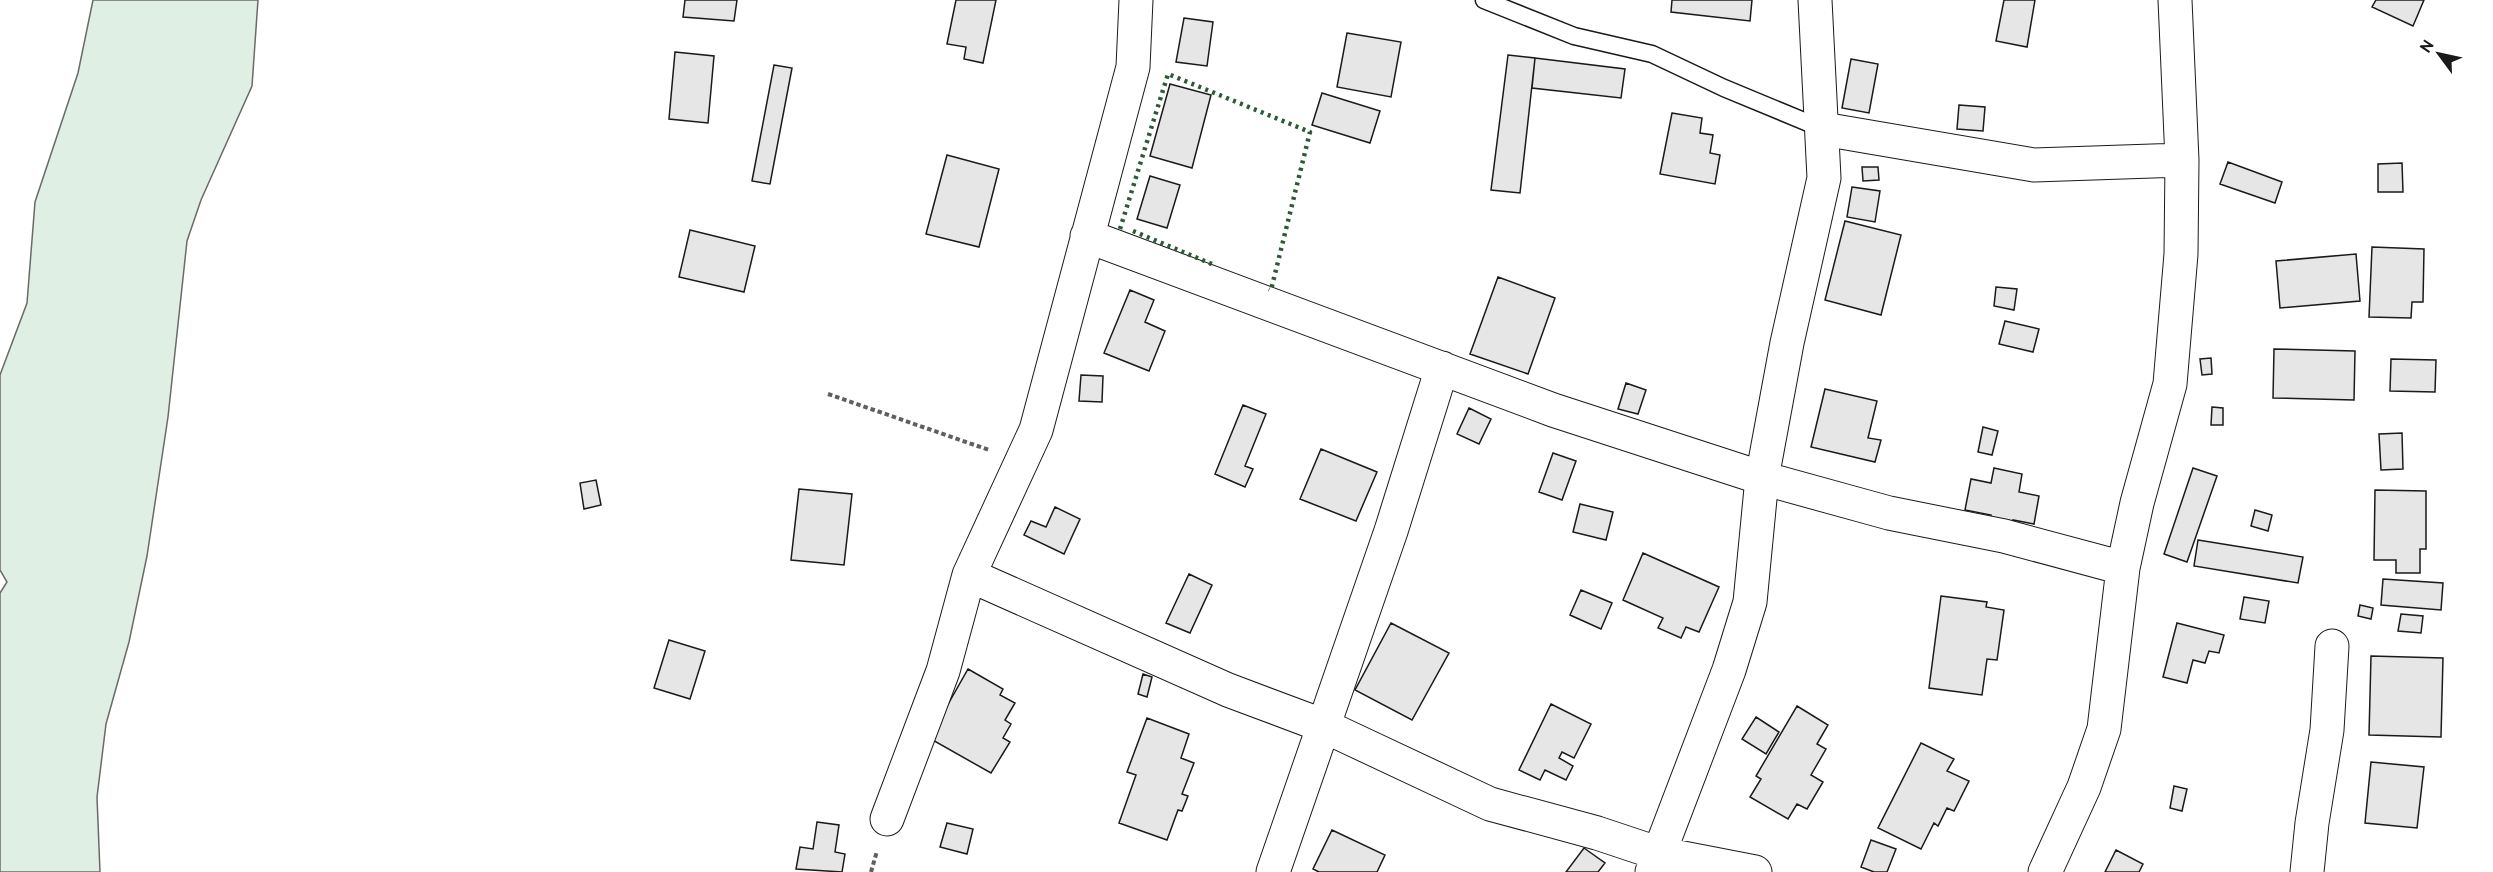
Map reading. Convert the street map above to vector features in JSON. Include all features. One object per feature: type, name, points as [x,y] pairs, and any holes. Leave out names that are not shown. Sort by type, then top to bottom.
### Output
[{"type":"street","points":[[887,819],[943,671],[969,574],[1036,430],[1133,67],[1136,0]]},
{"type":"street","points":[[1654,863],[1729,670],[1750,602],[1761,478],[1787,343],[1824,178],[1823,129],[1815,38],[1815,0]]},
{"type":"street","points":[[2044,872],[2084,787],[2104,729],[2123,568],[2137,503],[2170,384],[2181,254],[2182,160],[2175,0]]},
{"type":"street","points":[[1823,129],[2034,165],[2182,160]]},
{"type":"street","points":[[1087,236],[1553,410],[1761,478],[1888,513],[2004,536],[2123,568]]},
{"type":"street","points":[[1273,872],[1391,531],[1442,368]]},
{"type":"street","points":[[969,574],[1228,690],[1324,726],[1490,804],[1597,833],[1654,863],[1755,872]]},
{"type":"street","points":[[2307,872],[2312,823],[2327,730],[2332,646]]},
{"type":"lane","points":[[1484,0],[1574,36],[1652,54],[1724,88],[1823,129]]},
{"type":"path","points":[[828,394],[1021,461]]},
{"type":"green space","points":[[93,0],[258,0],[252,86],[201,200],[187,241],[168,417],[147,556],[129,642],[106,724],[97,797],[100,872],[0,872],[0,593],[7,582],[0,570],[0,375],[27,303],[35,202],[78,73]]},
{"type":"building","points":[[685,0],[737,0],[734,21],[683,17]]},
{"type":"building","points":[[956,0],[996,0],[983,63],[964,59],[966,47],[947,44]]},
{"type":"building","points":[[1672,0],[1752,0],[1750,21],[1671,12]]},
{"type":"building","points":[[2004,0],[2035,0],[2027,47],[1996,41]]},
{"type":"building","points":[[2376,0],[2424,0],[2413,26],[2372,7]]},
{"type":"building","points":[[1184,18],[1213,22],[1207,66],[1176,62]]},
{"type":"building","points":[[1347,33],[1401,42],[1391,97],[1337,87]]},
{"type":"building","points":[[675,52],[714,56],[708,123],[669,119]]},
{"type":"building","points":[[1508,55],[1535,58],[1520,193],[1491,190]]},
{"type":"building","points":[[1535,58],[1625,69],[1621,98],[1532,88]]},
{"type":"building","points":[[1851,59],[1878,64],[1869,113],[1842,108]]},
{"type":"building","points":[[774,65],[792,68],[770,184],[752,181]]},
{"type":"building","points":[[1170,84],[1211,95],[1192,168],[1150,156]]},
{"type":"building","points":[[1322,93],[1380,111],[1370,143],[1312,125]]},
{"type":"building","points":[[1959,105],[1985,107],[1983,131],[1957,129]]},
{"type":"building","points":[[1672,113],[1702,118],[1700,133],[1713,135],[1710,153],[1720,155],[1715,184],[1660,174]]},
{"type":"building","points":[[947,155],[999,169],[979,247],[926,234]]},
{"type":"building","points":[[2228,162],[2282,182],[2275,203],[2220,184]]},
{"type":"building","points":[[2402,163],[2403,192],[2378,192],[2378,164]]},
{"type":"building","points":[[1862,167],[1878,167],[1879,180],[1863,181]]},
{"type":"building","points":[[1150,176],[1180,185],[1167,228],[1137,219]]},
{"type":"building","points":[[1852,187],[1880,191],[1875,222],[1847,217]]},
{"type":"building","points":[[1845,221],[1901,235],[1881,315],[1825,300]]},
{"type":"building","points":[[690,230],[755,246],[744,292],[679,277]]},
{"type":"building","points":[[2372,247],[2424,249],[2423,302],[2412,302],[2411,318],[2369,317]]},
{"type":"building","points":[[2356,254],[2360,301],[2280,308],[2276,261]]},
{"type":"building","points":[[1498,277],[1555,298],[1528,374],[1470,354]]},
{"type":"building","points":[[1996,287],[2017,289],[2014,310],[1994,306]]},
{"type":"building","points":[[1130,290],[1154,300],[1145,322],[1165,331],[1149,371],[1104,353]]},
{"type":"building","points":[[2005,321],[2039,329],[2033,352],[1999,344]]},
{"type":"building","points":[[2274,349],[2355,351],[2354,400],[2273,398]]},
{"type":"building","points":[[2211,358],[2212,374],[2202,375],[2200,359]]},
{"type":"building","points":[[2391,359],[2436,360],[2435,392],[2390,391]]},
{"type":"building","points":[[1081,375],[1103,376],[1102,402],[1079,401]]},
{"type":"building","points":[[1626,383],[1646,390],[1638,414],[1618,409]]},
{"type":"building","points":[[1825,389],[1877,401],[1868,438],[1881,440],[1875,462],[1811,447]]},
{"type":"building","points":[[1243,405],[1266,414],[1245,466],[1253,469],[1245,487],[1215,474]]},
{"type":"building","points":[[2212,407],[2223,408],[2223,425],[2211,425]]},
{"type":"building","points":[[1469,408],[1491,419],[1479,444],[1457,434]]},
{"type":"building","points":[[1983,427],[1998,431],[1992,455],[1978,452]]},
{"type":"building","points":[[2402,433],[2403,469],[2381,470],[2379,434]]},
{"type":"building","points":[[1321,449],[1377,472],[1356,521],[1300,499]]},
{"type":"building","points":[[1553,453],[1576,461],[1562,500],[1539,492]]},
{"type":"building","points":[[1994,468],[2022,474],[2019,492],[2039,496],[2034,524],[2013,520],[2012,525],[1990,520],[1991,515],[1965,510],[1971,479],[1991,483]]},
{"type":"building","points":[[2193,468],[2217,476],[2187,562],[2164,554]]},
{"type":"building","points":[[596,480],[601,505],[584,509],[580,483]]},
{"type":"building","points":[[799,489],[852,494],[844,565],[791,560]]},
{"type":"building","points":[[2375,490],[2426,491],[2426,549],[2420,549],[2420,573],[2396,573],[2396,560],[2374,560]]},
{"type":"building","points":[[1580,504],[1613,512],[1606,540],[1573,532]]},
{"type":"building","points":[[1055,507],[1080,519],[1064,554],[1024,535],[1031,521],[1046,527]]},
{"type":"building","points":[[2255,510],[2272,515],[2268,531],[2251,526]]},
{"type":"building","points":[[2198,540],[2303,557],[2298,583],[2194,566]]},
{"type":"building","points":[[1643,553],[1719,587],[1699,632],[1686,627],[1681,638],[1658,628],[1663,618],[1623,600]]},
{"type":"building","points":[[1189,574],[1212,585],[1190,633],[1166,623]]},
{"type":"building","points":[[2383,579],[2443,583],[2441,610],[2381,605]]},
{"type":"building","points":[[1581,590],[1612,603],[1601,629],[1570,615]]},
{"type":"building","points":[[1941,596],[1987,602],[1986,607],[2004,610],[1997,660],[1987,659],[1982,695],[1929,688]]},
{"type":"building","points":[[2244,597],[2269,601],[2265,623],[2240,619]]},
{"type":"building","points":[[2360,605],[2373,608],[2371,619],[2358,616]]},
{"type":"building","points":[[2401,614],[2423,616],[2421,633],[2398,631]]},
{"type":"building","points":[[1391,623],[1449,653],[1412,720],[1355,690]]},
{"type":"building","points":[[2177,623],[2224,635],[2219,653],[2209,651],[2205,663],[2193,660],[2187,683],[2163,677]]},
{"type":"building","points":[[669,640],[705,651],[690,699],[654,688]]},
{"type":"building","points":[[2371,656],[2443,658],[2441,737],[2369,735]]},
{"type":"building","points":[[968,669],[1003,689],[1000,695],[1015,703],[1005,720],[1011,724],[1003,738],[1010,742],[991,773],[929,738]]},
{"type":"building","points":[[1143,674],[1152,677],[1147,697],[1138,694]]},
{"type":"building","points":[[1551,704],[1591,724],[1574,758],[1562,752],[1559,758],[1573,766],[1566,780],[1545,770],[1540,780],[1519,770]]},
{"type":"building","points":[[1797,706],[1828,725],[1817,744],[1826,749],[1811,775],[1823,782],[1807,809],[1797,804],[1788,819],[1750,797],[1761,779],[1756,776]]},
{"type":"building","points":[[1756,717],[1779,732],[1766,754],[1742,739]]},
{"type":"building","points":[[1147,718],[1189,734],[1181,758],[1194,763],[1182,794],[1188,796],[1182,811],[1178,810],[1167,840],[1119,823],[1136,775],[1127,772]]},
{"type":"building","points":[[1921,743],[1954,759],[1947,771],[1969,781],[1954,811],[1947,808],[1938,826],[1934,823],[1921,849],[1878,828]]},
{"type":"building","points":[[2371,762],[2424,767],[2417,828],[2365,823]]},
{"type":"building","points":[[2174,786],[2187,789],[2182,811],[2170,808]]},
{"type":"building","points":[[817,822],[839,825],[835,852],[845,854],[842,872],[796,869],[800,847],[813,849]]},
{"type":"building","points":[[947,823],[973,829],[967,854],[940,847]]},
{"type":"building","points":[[1332,830],[1385,855],[1377,872],[1319,872],[1313,869]]},
{"type":"building","points":[[1871,840],[1896,849],[1887,872],[1874,872],[1861,867]]},
{"type":"building","points":[[1584,848],[1605,863],[1598,872],[1566,872]]},
{"type":"building","points":[[2116,850],[2143,864],[2139,872],[2105,872]]},
{"type":"hedge","points":[[1120,229],[1168,74],[1310,132],[1271,290],[1269,289]]},
{"type":"hedge","points":[[1133,231],[1214,265]]}]
